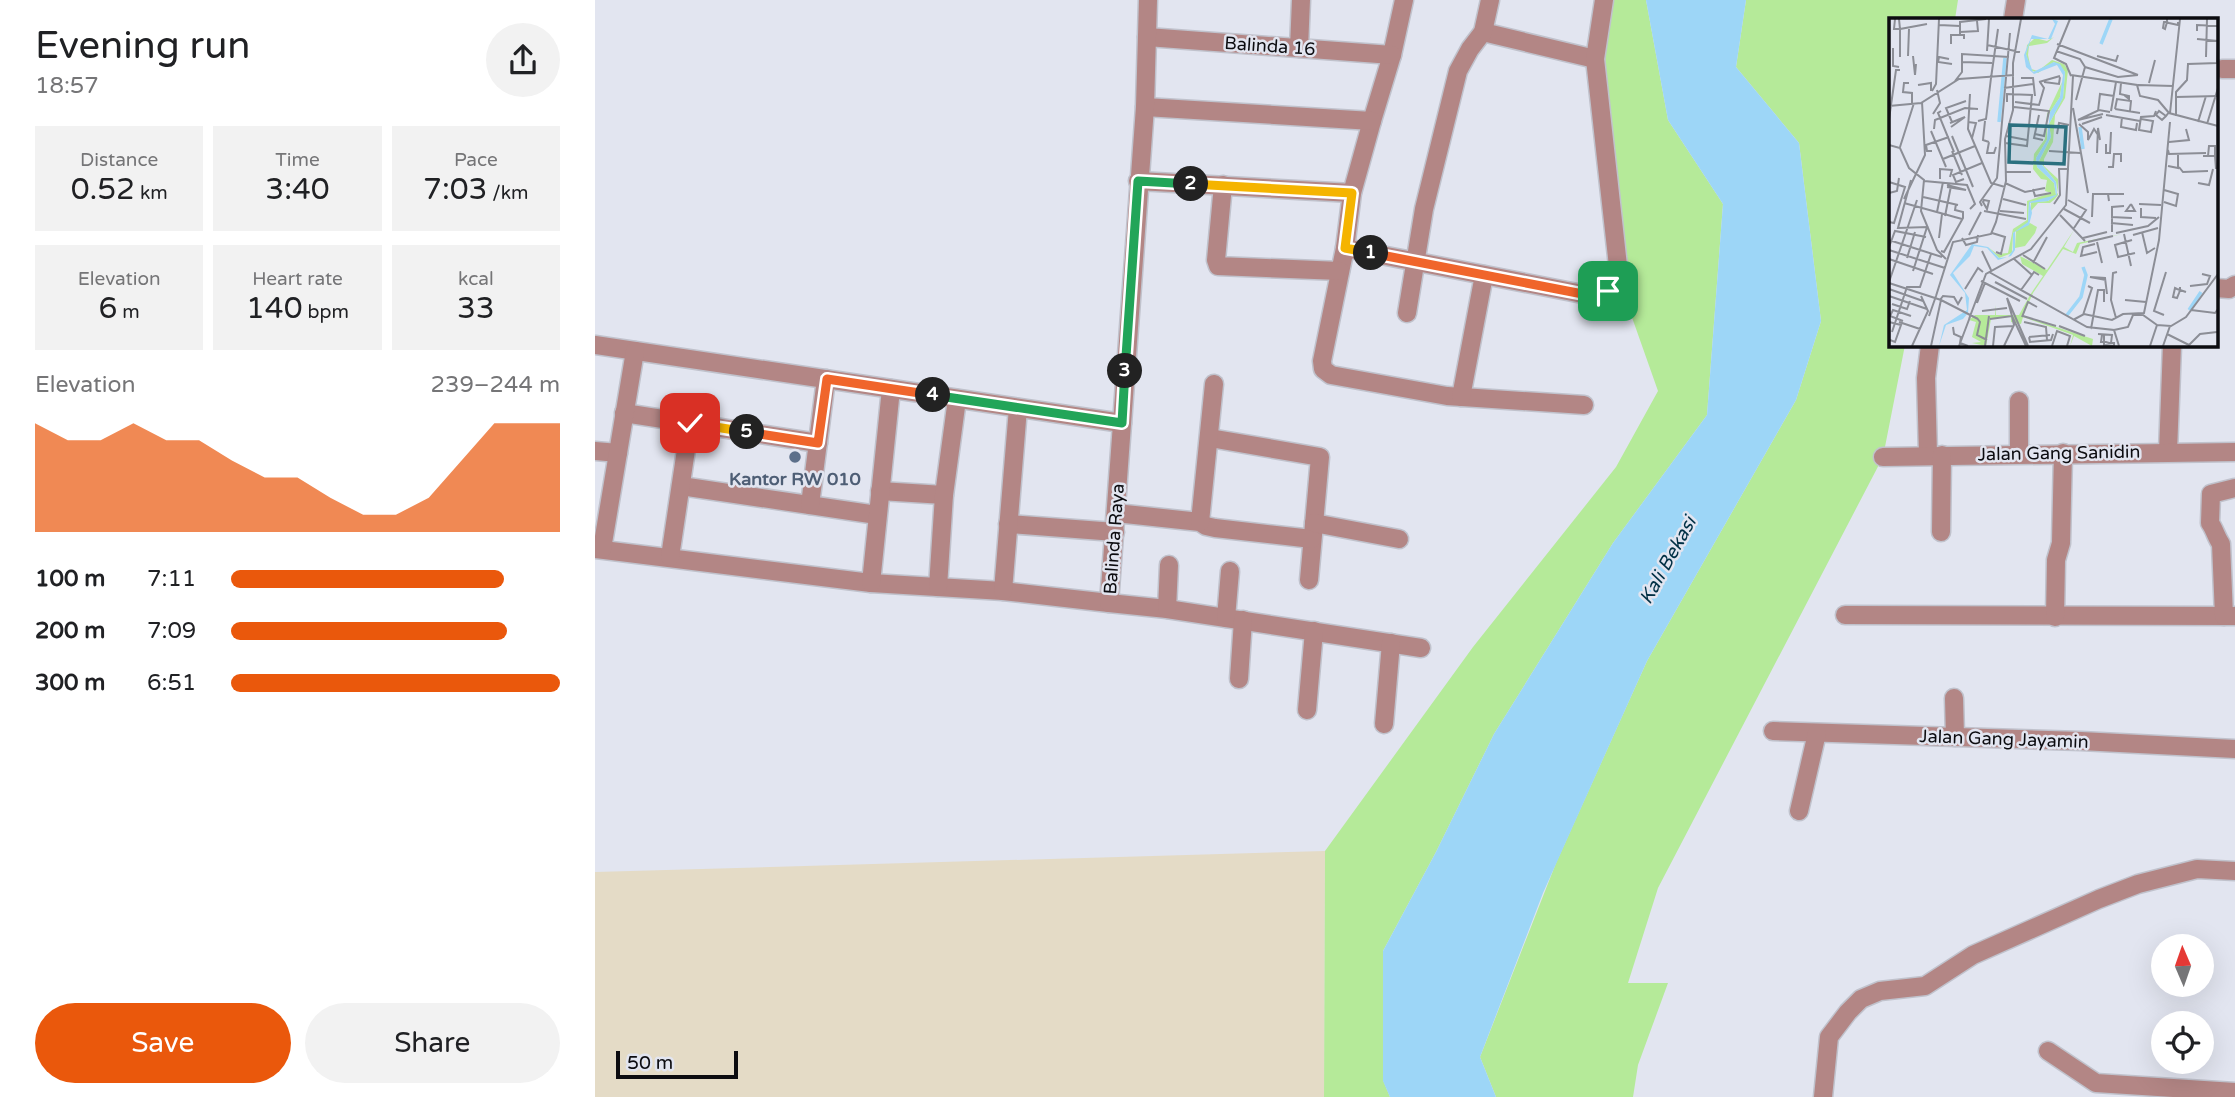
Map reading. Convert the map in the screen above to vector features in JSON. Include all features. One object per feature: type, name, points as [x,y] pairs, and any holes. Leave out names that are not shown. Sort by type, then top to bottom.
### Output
[{"type":"street","name":"Balinda Raya","points":[[599,549],[870,583],[1003,591],[1109,603],[1145,107],[1148,0]]},
{"type":"street","points":[[1299,48],[1301,0]]},
{"type":"street","points":[[1404,0],[1392,55],[1352,193],[1345,248],[1322,361],[1323,369],[1331,375],[1447,397],[1584,405]]},
{"type":"street","points":[[1406,313],[1424,209],[1458,71],[1483,32],[1490,0]]},
{"type":"street","points":[[1345,248],[1593,296],[1601,296],[1613,285],[1618,266],[1595,59],[1604,0]]},
{"type":"street","points":[[2013,18],[2016,0]]},
{"type":"street","points":[[1483,32],[1595,59]]},
{"type":"street","name":"Balinda 16","points":[[1147,37],[1392,55]]},
{"type":"street","points":[[1145,107],[1371,121]]},
{"type":"street","points":[[1138,181],[1352,193]]},
{"type":"street","points":[[1223,185],[1216,260],[1218,266],[1340,271]]},
{"type":"street","points":[[1461,397],[1484,275]]},
{"type":"street","points":[[2217,288],[2229,289],[2235,285]]},
{"type":"street","points":[[595,345],[1122,423]]},
{"type":"street","points":[[1930,346],[1926,378],[1941,532]]},
{"type":"street","points":[[2168,452],[2172,346]]},
{"type":"street","points":[[599,549],[635,351]]},
{"type":"street","points":[[810,505],[827,379]]},
{"type":"street","points":[[1200,522],[1215,384]]},
{"type":"street","points":[[870,583],[891,389]]},
{"type":"street","points":[[938,587],[944,495],[957,398]]},
{"type":"street","points":[[2019,401],[2019,454]]},
{"type":"street","points":[[1003,591],[1018,408]]},
{"type":"street","points":[[624,413],[818,443]]},
{"type":"street","points":[[670,557],[690,423]]},
{"type":"street","points":[[1210,438],[1320,457],[1309,580]]},
{"type":"street","points":[[595,451],[618,453]]},
{"type":"street","name":"Jalan Gang Sanidin","points":[[1883,457],[2235,452]]},
{"type":"street","points":[[2055,617],[2056,560],[2061,543],[2063,453]]},
{"type":"street","points":[[681,486],[877,515]]},
{"type":"street","points":[[1845,615],[2230,616],[2221,544],[2210,523],[2211,494],[2235,488]]},
{"type":"street","points":[[880,491],[944,495]]},
{"type":"street","points":[[1116,513],[1200,522],[1215,528],[1313,531],[1399,539]]},
{"type":"street","points":[[1008,524],[1115,532]]},
{"type":"street","points":[[1167,609],[1169,565]]},
{"type":"street","points":[[1230,571],[1239,679]]},
{"type":"street","points":[[1109,603],[1167,609],[1422,648]]},
{"type":"street","points":[[1307,710],[1314,631]]},
{"type":"street","points":[[1384,724],[1391,643]]},
{"type":"street","points":[[1954,698],[1955,737]]},
{"type":"street","name":"Jalan Gang Jayamin","points":[[1773,731],[2235,749]]},
{"type":"street","points":[[1799,811],[1817,733]]},
{"type":"street","points":[[1823,1097],[1829,1037],[1861,999],[1880,991],[1925,986],[1973,955],[2138,884],[2197,869],[2235,870]]},
{"type":"street","points":[[2048,1051],[2096,1083],[2235,1092]]},
{"type":"shaded area","points":[[1325,851],[1324,1097],[595,1097],[595,872]]},
{"type":"green space","points":[[1604,0],[1646,0],[1668,120],[1723,204],[1707,415],[1613,543],[1494,734],[1436,852],[1383,951],[1383,1080],[1390,1097],[1324,1097],[1325,851],[1473,647],[1616,467],[1658,391],[1617,275],[1595,59]]},
{"type":"green space","points":[[1746,0],[1958,0],[1955,18],[1889,18],[1889,346],[1905,346],[1883,457],[1658,888],[1628,983],[1668,983],[1638,1065],[1633,1097],[1496,1097],[1480,1057],[1556,863],[1647,661],[1796,400],[1821,321],[1799,143],[1736,67]]},
{"type":"water","name":"Kali Bekasi","points":[[1646,0],[1746,0],[1736,67],[1799,143],[1821,321],[1796,400],[1647,661],[1543,893],[1480,1057],[1496,1097],[1390,1097],[1383,1081],[1383,951],[1436,852],[1494,734],[1613,543],[1707,415],[1723,204],[1668,120]]},
{"type":"place","name":"Kantor RW 010","points":[[795,457]]},
{"type":"route","points":[[690,423],[818,443],[827,379],[1122,423],[1138,181],[1352,193],[1345,248],[1593,296],[1601,296],[1608,291]]}]
